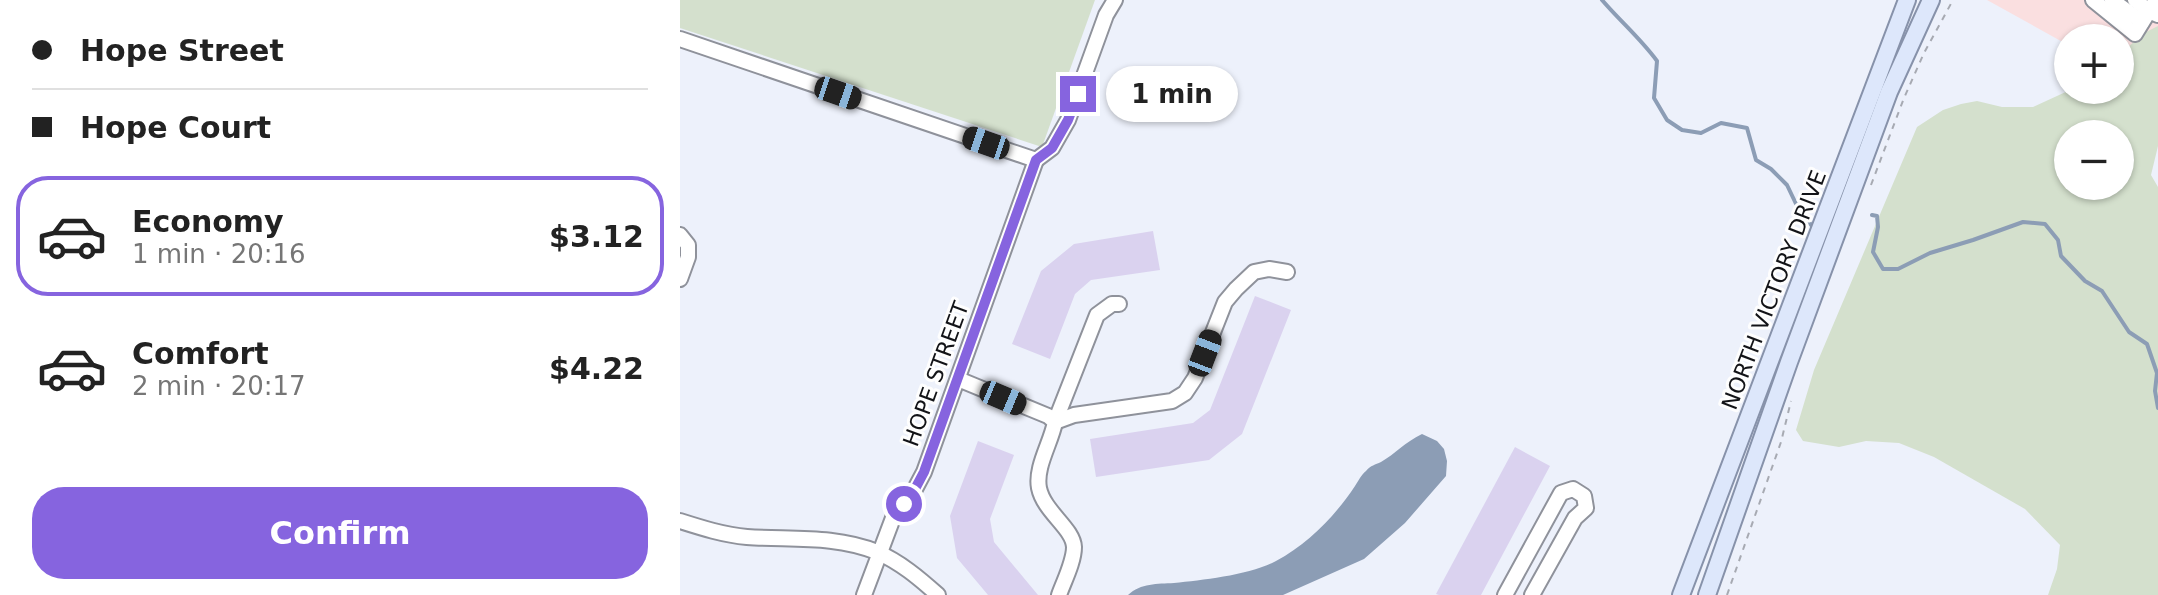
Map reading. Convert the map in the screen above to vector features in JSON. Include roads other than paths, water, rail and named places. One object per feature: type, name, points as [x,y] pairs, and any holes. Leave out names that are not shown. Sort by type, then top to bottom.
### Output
[{"type":"main road","name":"NORTH VICTORY DRIVE","points":[[1707,595],[1889,92],[1907,0]]},
{"type":"main road","name":"NORTH VICTORY DRIVE","points":[[1681,595],[1773,355],[1931,0]]},
{"type":"street","points":[[680,39],[1036,160],[1052,148],[1068,120],[1106,15],[1115,0]]},
{"type":"street","points":[[2093,0],[2148,16]]},
{"type":"street","points":[[2112,0],[2148,16]]},
{"type":"street","points":[[2135,0],[2148,16]]},
{"type":"street","name":"HOPE STREET","points":[[864,595],[893,518],[924,472],[1036,160]]},
{"type":"street","points":[[680,235],[688,245],[688,257],[680,279]]},
{"type":"street","points":[[1055,422],[1074,415],[1172,401],[1185,393],[1195,378],[1225,302],[1254,272],[1269,269],[1287,272]]},
{"type":"street","points":[[1059,595],[1074,545],[1063,525],[1047,509],[1038,478],[1055,422],[1097,315],[1112,304],[1119,304]]},
{"type":"street","points":[[958,379],[1048,416],[1055,422]]},
{"type":"street","points":[[1505,595],[1561,493],[1573,489],[1584,496],[1586,508],[1575,518],[1532,595]]},
{"type":"street","points":[[680,521],[745,537],[813,538],[844,542],[880,553],[910,570],[938,595]]},
{"type":"water","points":[[1422,434],[1437,441],[1444,449],[1446,476],[1405,523],[1364,559],[1283,595],[1128,595],[1150,585],[1226,576],[1276,561],[1320,528],[1371,466]]},
{"type":"waterway","points":[[1602,0],[1657,61],[1654,98],[1667,120],[1682,130],[1701,133],[1721,123],[1747,128],[1756,160],[1771,169],[1787,185],[1798,208],[1812,226]]},
{"type":"waterway","points":[[1872,215],[1877,216],[1878,227],[1873,252],[1883,269],[1898,269],[1930,253],[2023,222],[2045,224],[2058,240],[2061,256],[2085,281],[2102,291],[2129,332],[2147,344],[2157,373],[2155,391],[2158,408]]}]
